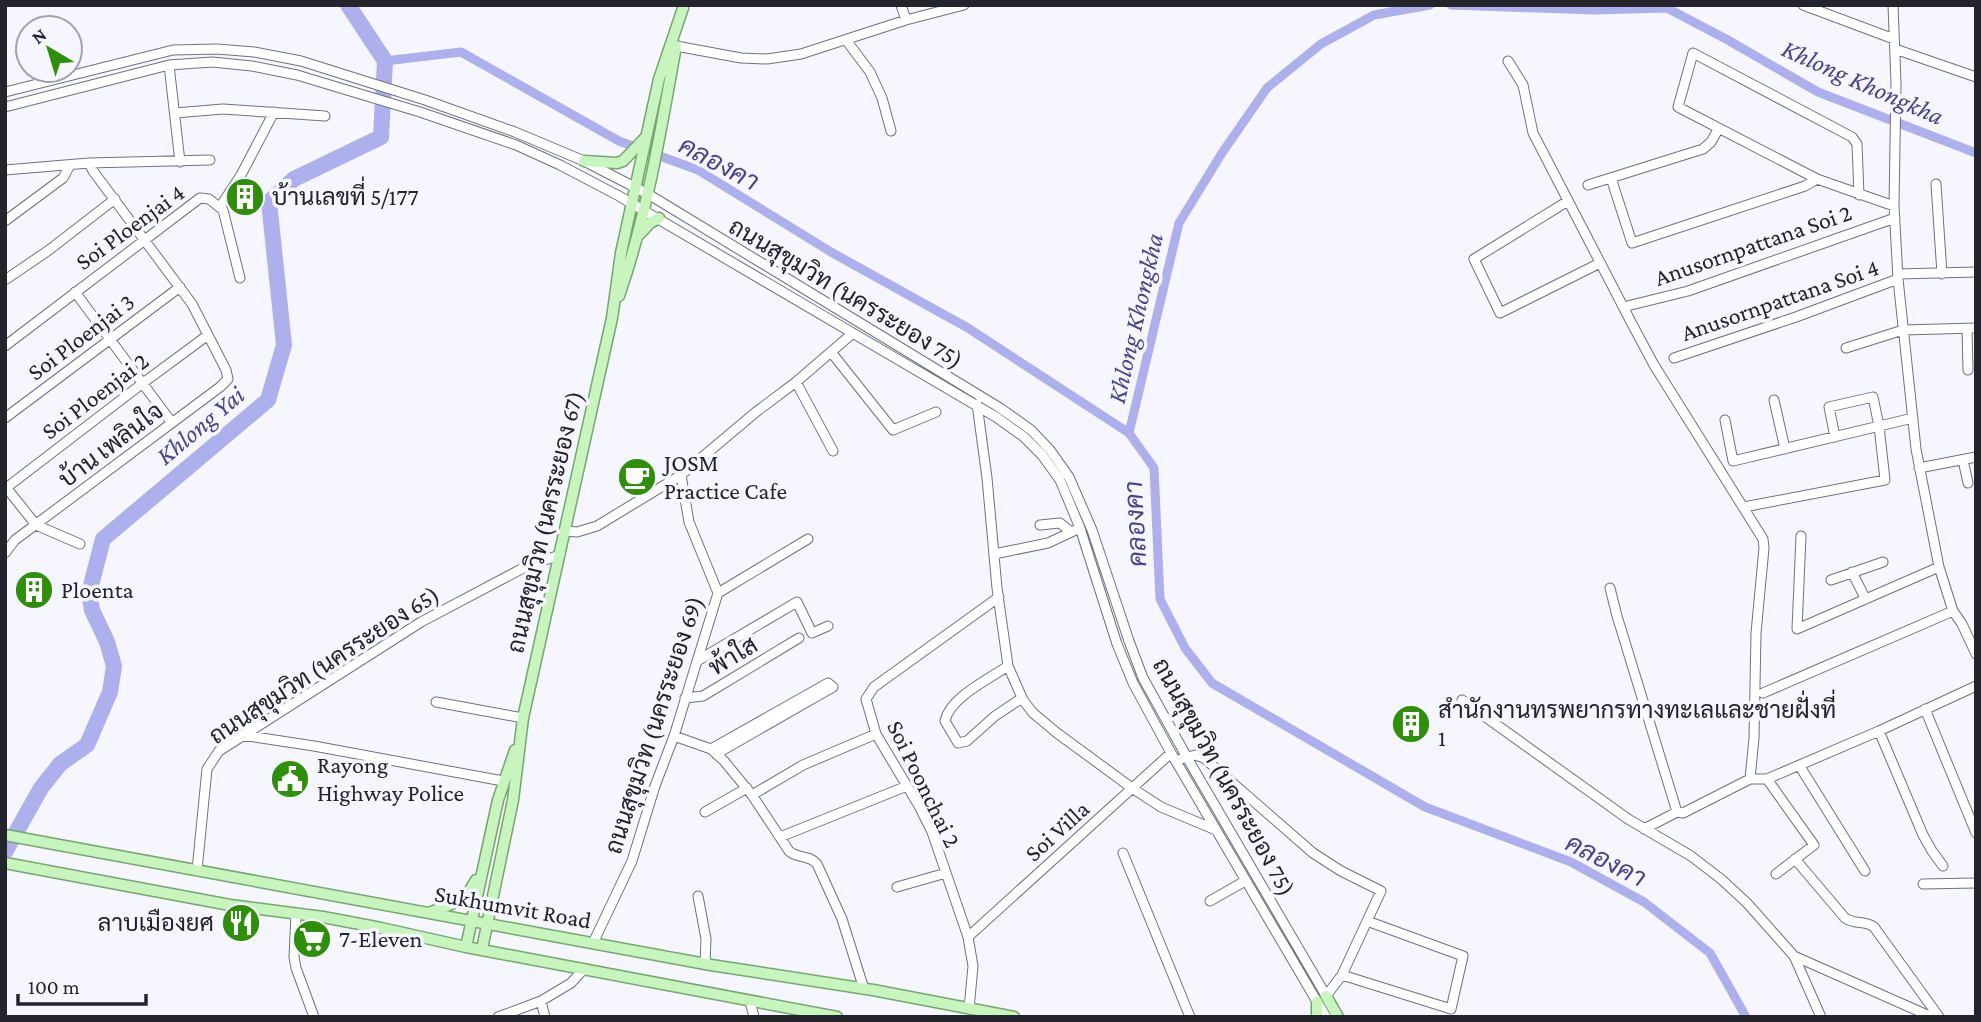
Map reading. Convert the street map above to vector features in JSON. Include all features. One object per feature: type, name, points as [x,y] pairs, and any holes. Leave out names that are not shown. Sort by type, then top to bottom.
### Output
[{"type":"main road","name":"ถนนสุขุมวิท (นครระยอง 67)","points":[[612,318],[632,258],[648,194],[683,7]]},
{"type":"main road","name":"ถนนสุขุมวิท (นครระยอง 67)","points":[[482,949],[513,800],[523,718],[612,318],[621,253],[659,79],[683,7]]},
{"type":"main road","points":[[584,162],[617,163],[646,138]]},
{"type":"main road","points":[[637,239],[650,223],[659,218]]},
{"type":"main road","name":"ถนนสุขุมวิท (นครระยอง 67)","points":[[466,947],[503,781],[520,735]]},
{"type":"main road","name":"Sukhumvit Road","points":[[5,835],[705,964],[864,989],[1014,1017]]},
{"type":"main road","points":[[428,913],[465,897],[485,860]]},
{"type":"main road","name":"Sukhumvit Road","points":[[5,863],[230,905],[381,928],[466,947],[837,1017]]},
{"type":"main road","points":[[1317,1017],[1321,999]]},
{"type":"main road","points":[[1321,999],[1337,1017]]},
{"type":"street","points":[[901,5],[906,20]]},
{"type":"street","points":[[676,46],[741,58],[767,59],[802,54],[906,20],[964,5]]},
{"type":"street","points":[[1803,5],[1976,77]]},
{"type":"street","points":[[1893,5],[1896,83],[1894,206],[1903,330],[1919,468],[1939,567],[1953,611],[1976,654]]},
{"type":"street","points":[[846,40],[870,72],[882,98],[891,131]]},
{"type":"street","name":"ถนนสุขุมวิท (นครระยอง 75)","points":[[5,92],[173,50],[216,49],[301,61],[425,100],[514,132],[584,162],[648,194],[1000,408],[1031,430],[1050,450],[1069,477],[1083,505],[1143,678],[1321,999],[1326,1017]]},
{"type":"street","points":[[1859,195],[1857,144],[1852,137],[1693,53],[1678,107],[1817,179],[1859,195],[1894,206]]},
{"type":"street","points":[[1508,61],[1522,85],[1533,133],[1600,264],[1654,365],[1760,533],[1764,548],[1756,633],[1754,738],[1750,779]]},
{"type":"street","name":"ถนนสุขุมวิท (นครระยอง 75)","points":[[5,107],[169,65],[212,62],[253,66],[297,75],[420,112],[516,145],[560,165],[659,218],[977,404],[1024,437],[1042,455],[1060,480],[1133,683],[1245,881],[1321,999]]},
{"type":"street","points":[[169,65],[180,162]]},
{"type":"street","points":[[16,90],[19,104]]},
{"type":"street","points":[[175,113],[223,109],[325,116]]},
{"type":"street","points":[[220,207],[242,175],[274,112]]},
{"type":"street","points":[[1588,185],[1703,149],[1711,142],[1719,128]]},
{"type":"street","points":[[5,170],[89,163],[209,160]]},
{"type":"street","points":[[89,163],[192,304],[208,335]]},
{"type":"street","points":[[5,221],[63,178],[70,165]]},
{"type":"street","points":[[1611,178],[1632,243],[1805,186],[1817,179]]},
{"type":"street","points":[[1936,184],[1942,274]]},
{"type":"street","name":"Soi Ploenjai 4","points":[[5,346],[195,200],[204,198],[220,207],[225,215],[240,278]]},
{"type":"street","points":[[5,280],[49,250],[114,199]]},
{"type":"street","points":[[1568,201],[1474,259],[1500,313],[1600,264]]},
{"type":"street","name":"Anusornpattana Soi 2","points":[[1623,307],[1688,291],[1895,218]]},
{"type":"street","points":[[1898,277],[1976,272]]},
{"type":"street","name":"Anusornpattana Soi 4","points":[[1674,358],[1796,317],[1898,277]]},
{"type":"street","name":"Soi Ploenjai 3","points":[[5,418],[180,287]]},
{"type":"street","points":[[75,292],[172,423]]},
{"type":"street","points":[[1846,348],[1903,330],[1971,328],[1968,370]]},
{"type":"street","points":[[565,531],[577,532],[597,526],[681,475],[853,333]]},
{"type":"street","name":"บ้าน เพลินใจ","points":[[5,553],[15,540],[228,379],[208,335]]},
{"type":"street","name":"Soi Ploenjai 2","points":[[6,487],[208,335]]},
{"type":"street","points":[[831,352],[893,430],[936,412]]},
{"type":"street","points":[[796,382],[833,451]]},
{"type":"street","points":[[1744,507],[1885,480],[1873,397],[1829,407],[1835,437]]},
{"type":"street","points":[[1774,400],[1785,449]]},
{"type":"street","points":[[977,404],[1008,667],[1022,698],[1033,713],[1057,733],[1132,788],[1161,807],[1216,830]]},
{"type":"street","points":[[1725,420],[1733,461],[1913,418]]},
{"type":"street","points":[[1919,468],[1976,457]]},
{"type":"street","points":[[1963,460],[1968,483]]},
{"type":"street","name":"ถนนสุขุมวิท (นครระยอง 69)","points":[[593,943],[632,861],[718,593],[689,522],[681,475]]},
{"type":"street","points":[[6,487],[36,525],[80,544]]},
{"type":"street","points":[[1040,525],[1060,523],[1076,530]]},
{"type":"street","points":[[994,554],[1048,543],[1076,530]]},
{"type":"street","points":[[1801,536],[1797,629],[1939,567]]},
{"type":"street","points":[[718,593],[808,539]]},
{"type":"street","name":"ถนนสุขุมวิท (นครระยอง 65)","points":[[197,870],[207,768],[219,751],[421,622],[527,566],[559,555]]},
{"type":"street","points":[[1831,580],[1882,562]]},
{"type":"street","points":[[1852,572],[1865,598]]},
{"type":"street","points":[[1611,588],[1617,616],[1678,812]]},
{"type":"street","name":"Soi Poonchai 2","points":[[970,1009],[973,966],[968,937],[932,832],[876,734],[866,699],[869,692],[999,597]]},
{"type":"street","points":[[697,661],[797,602],[812,633],[828,626]]},
{"type":"street","points":[[1763,693],[1953,611]]},
{"type":"street","name":"พ้าใส","points":[[685,698],[704,696],[799,638]]},
{"type":"street","points":[[1008,667],[961,697],[946,712],[945,721],[958,743],[967,741],[995,716],[1022,698]]},
{"type":"street","points":[[714,751],[833,687],[828,682],[760,725]]},
{"type":"street","points":[[1644,829],[1678,812],[1683,813],[1750,779],[1767,779],[1976,686]]},
{"type":"street","points":[[1462,700],[1628,820],[1691,856],[1721,879],[1747,903],[1794,956],[1821,1017]]},
{"type":"street","points":[[436,702],[523,718]]},
{"type":"street","points":[[1925,709],[1976,833]]},
{"type":"street","points":[[1879,731],[1923,835],[1943,866]]},
{"type":"street","points":[[705,812],[876,734]]},
{"type":"street","points":[[242,735],[503,781]]},
{"type":"street","points":[[674,736],[714,751],[749,791],[793,855],[811,858],[817,864],[842,919],[864,989]]},
{"type":"street","points":[[1186,756],[1204,758],[1313,853],[1381,891],[1342,975],[1321,999]]},
{"type":"street","name":"Soi Villa","points":[[968,937],[1132,788],[1173,757],[1186,756]]},
{"type":"street","points":[[1799,765],[1865,871]]},
{"type":"street","points":[[1767,779],[1814,845],[1776,874]]},
{"type":"street","points":[[780,837],[907,786]]},
{"type":"street","points":[[1123,853],[1189,1017]]},
{"type":"street","points":[[1795,859],[1845,918],[1874,927],[1939,1017]]},
{"type":"street","points":[[897,887],[946,873]]},
{"type":"street","points":[[1210,901],[1245,881]]},
{"type":"street","points":[[1923,884],[1976,883]]},
{"type":"street","points":[[698,896],[706,939],[705,964]]},
{"type":"street","points":[[296,914],[294,957],[314,1017]]},
{"type":"street","points":[[1342,975],[1451,1009],[1464,956],[1367,921]]},
{"type":"street","points":[[1794,956],[1932,1017]]},
{"type":"street","points":[[498,1017],[541,1001],[571,983],[584,969]]},
{"type":"street","points":[[541,1001],[545,1017]]},
{"type":"street","points":[[750,1001],[754,1017]]},
{"type":"waterway","name":"Khlong Yai","points":[[5,852],[41,788],[60,764],[87,745],[110,692],[114,666],[107,642],[92,610],[89,593],[103,539],[268,400],[284,345],[269,202],[294,179],[381,137],[385,61],[348,5]]},
{"type":"waterway","name":"Khlong Khongkha","points":[[1129,433],[1179,223],[1222,153],[1267,88],[1321,44],[1374,15],[1430,5]]},
{"type":"waterway","name":"Khlong Khongkha","points":[[1451,5],[1594,10],[1667,8],[1818,92],[1976,153]]},
{"type":"waterway","name":"คลองคา","points":[[385,61],[461,52],[619,141],[698,170],[831,252],[968,328],[1129,433],[1154,468],[1160,599],[1185,648],[1212,683],[1425,807],[1571,862],[1644,902],[1710,953],[1746,1017]]},
{"type":"place","name":"บ้านเลขที่ 5/177","points":[[245,197]]},
{"type":"place","name":"JOSM Practice Cafe","points":[[637,477]]},
{"type":"place","name":"Ploenta","points":[[34,590]]},
{"type":"place","name":"สำนักงานทรพยากรทางทะเลและชายฝั่งที่ 1","points":[[1411,724]]},
{"type":"place","name":"Rayong Highway Police","points":[[290,779]]},
{"type":"place","name":"ลาบเมืองยศ","points":[[241,923]]},
{"type":"place","name":"7-Eleven","points":[[312,939]]}]
